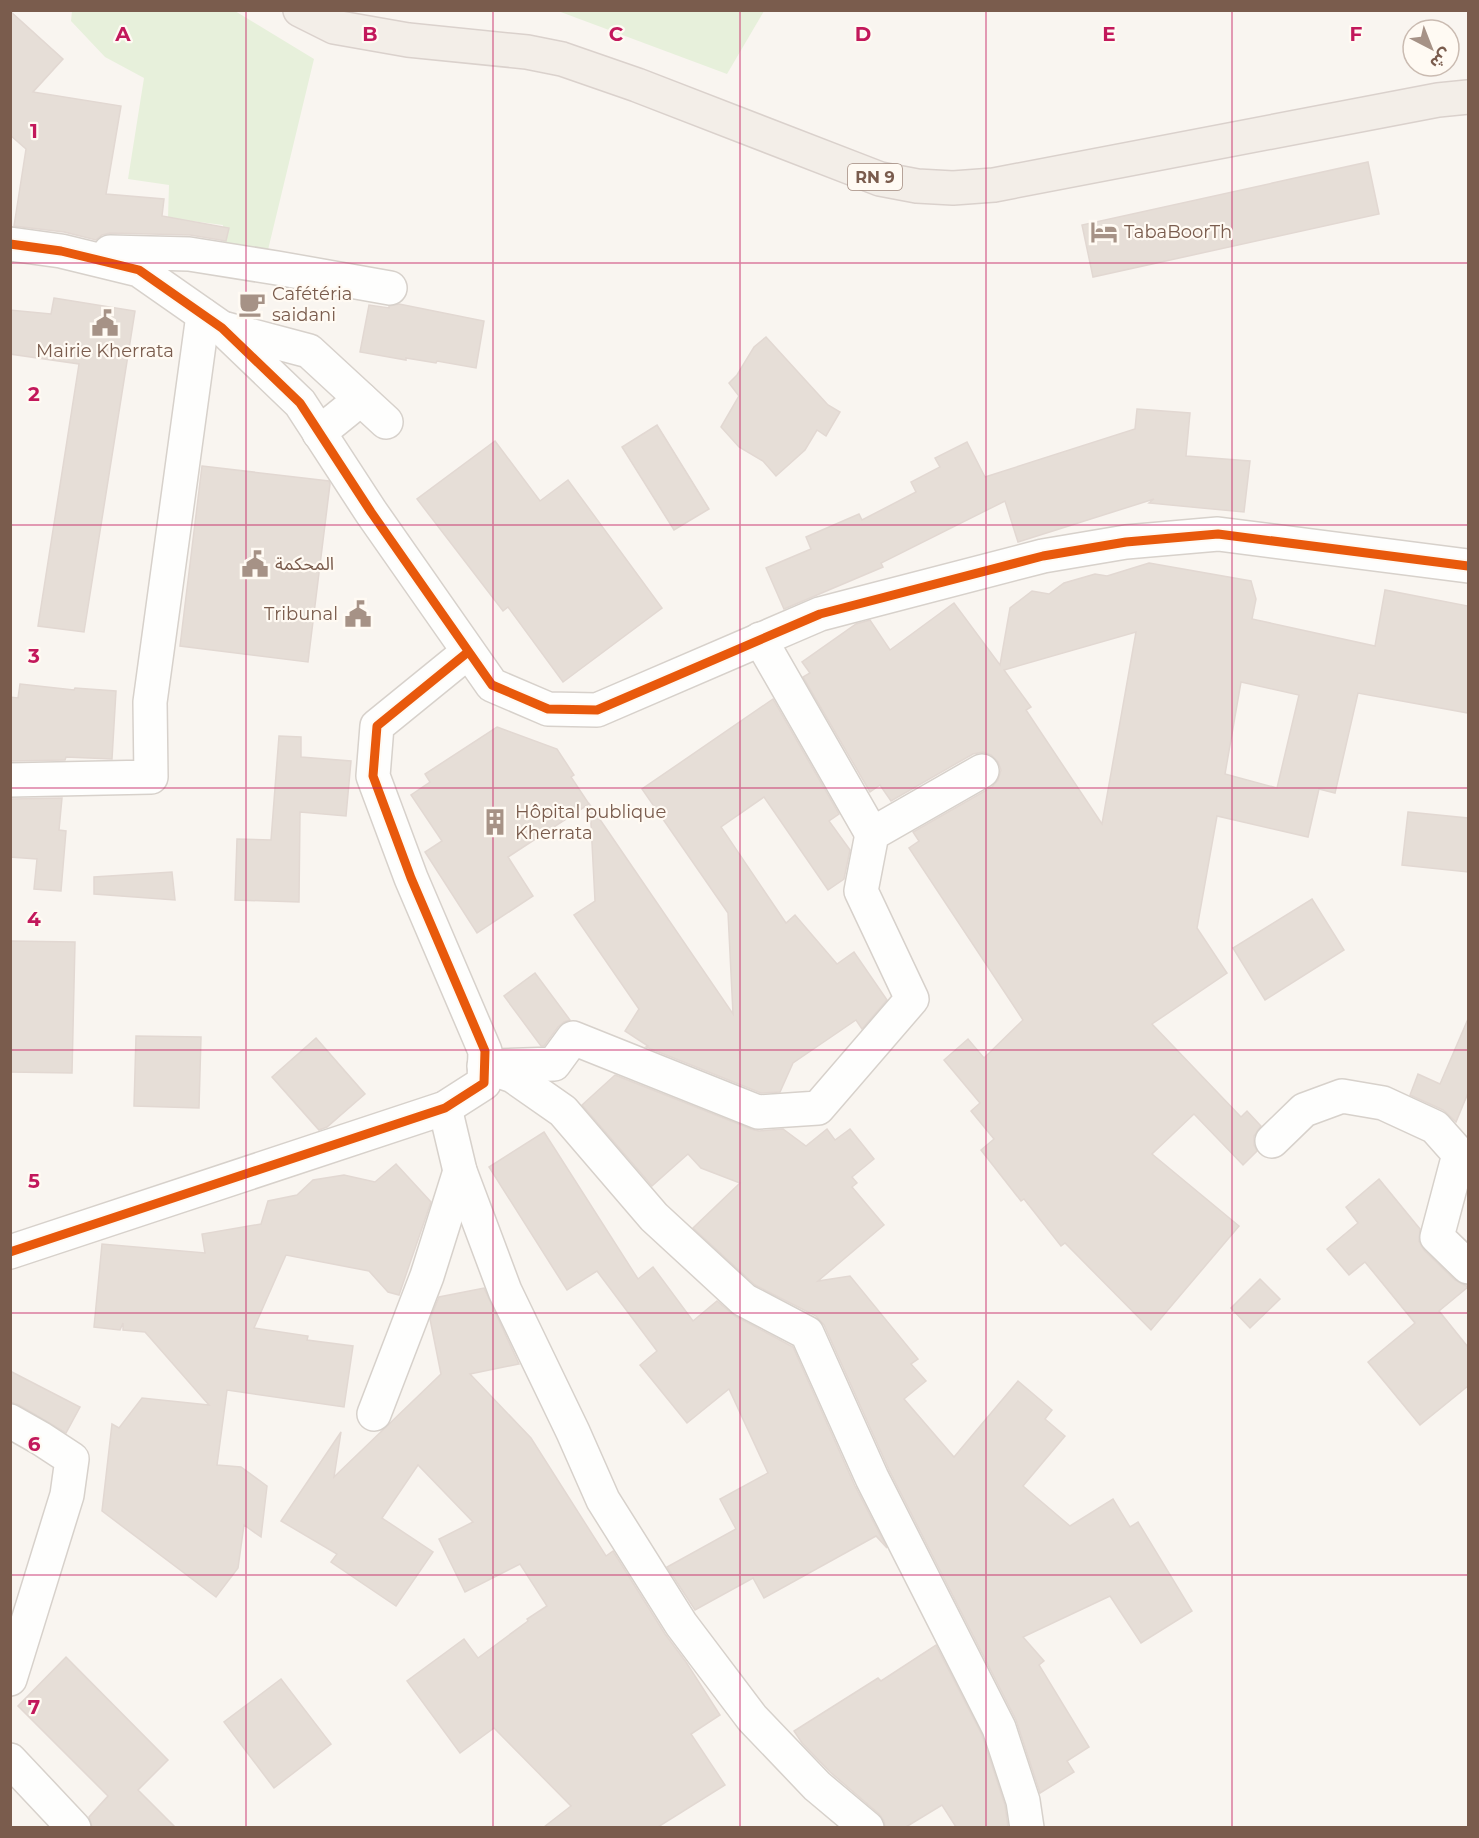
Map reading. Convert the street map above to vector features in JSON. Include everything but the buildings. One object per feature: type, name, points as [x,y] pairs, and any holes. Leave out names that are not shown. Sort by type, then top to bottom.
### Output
[{"type":"main road","name":"RN 9","points":[[300,10],[334,27],[408,40],[527,52],[562,59],[637,85],[880,179],[917,186],[953,188],[993,185],[1438,100],[1468,97]]},
{"type":"street","points":[[10,244],[61,251],[139,270],[213,322],[300,403],[371,513],[492,685],[548,709],[597,710],[820,614],[1043,556],[1126,542],[1218,534],[1468,566]]},
{"type":"street","points":[[61,251],[189,254],[390,288]]},
{"type":"street","points":[[213,322],[309,351],[386,422]]},
{"type":"street","points":[[10,780],[151,777],[150,702],[213,322]]},
{"type":"street","points":[[319,433],[361,399]]},
{"type":"street","points":[[484,1066],[554,1064],[573,1038],[758,1112],[818,1108],[912,999],[861,891],[872,834],[760,639]]},
{"type":"street","points":[[10,1252],[444,1108],[484,1083],[485,1051],[411,878],[373,776],[377,726],[468,652]]},
{"type":"street","points":[[872,834],[982,771]]},
{"type":"street","points":[[484,1066],[513,1076],[563,1111],[654,1217],[744,1300],[807,1333],[872,1478],[999,1728],[1023,1801],[1027,1827]]},
{"type":"street","points":[[1272,1141],[1304,1110],[1342,1096],[1383,1103],[1435,1127],[1459,1154],[1437,1237],[1468,1267]]},
{"type":"street","points":[[444,1108],[460,1171],[506,1291],[603,1500],[681,1624],[752,1718],[817,1786],[867,1827]]},
{"type":"street","points":[[374,1414],[427,1276],[460,1171]]},
{"type":"street","points":[[10,1421],[72,1459],[67,1495],[10,1679]]},
{"type":"street","points":[[10,1760],[74,1827]]},
{"type":"green space","points":[[72,11],[235,11],[314,59],[267,254],[223,247],[223,225],[168,218],[169,185],[128,179],[144,78],[105,57],[71,21]]},
{"type":"green space","points":[[558,11],[764,11],[727,74]]},
{"type":"cycle path","points":[[10,244],[61,251],[139,270],[222,328],[300,403],[371,512],[492,685],[548,709],[597,710],[820,614],[1043,556],[1126,542],[1218,534],[1468,566]]},
{"type":"cycle path","points":[[10,1252],[445,1108],[484,1083],[485,1051],[411,878],[373,776],[377,726],[468,652]]},
{"type":"place","name":"TabaBoorTh","points":[[1104,232]]},
{"type":"place","name":"Cafétéria saidani","points":[[252,304]]},
{"type":"place","name":"Mairie Kherrata","points":[[105,323]]},
{"type":"place","name":"المحكمة","points":[[255,564]]},
{"type":"place","name":"Tribunal","points":[[358,614]]},
{"type":"place","name":"Hôpital publique Kherrata","points":[[495,822]]}]
